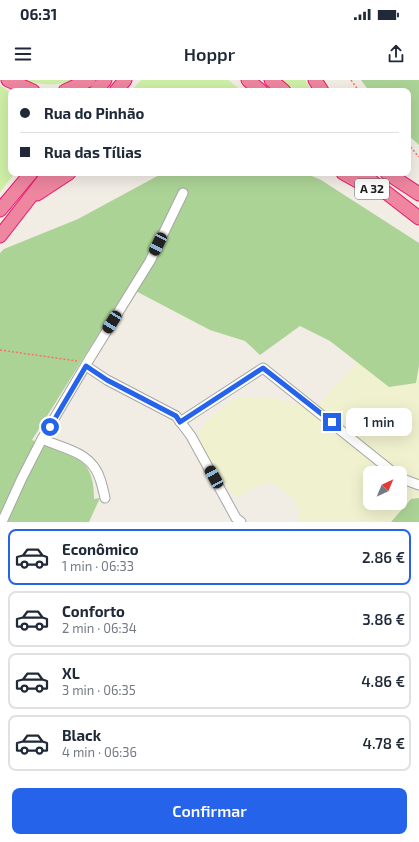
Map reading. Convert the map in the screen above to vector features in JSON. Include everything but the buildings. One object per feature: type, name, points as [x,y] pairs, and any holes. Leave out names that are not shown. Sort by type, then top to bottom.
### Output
[{"type":"highway","points":[[8,80],[26,88]]},
{"type":"highway","points":[[72,88],[89,80]]},
{"type":"highway","points":[[98,88],[105,80]]},
{"type":"highway","points":[[118,88],[125,80]]},
{"type":"highway","points":[[248,80],[257,88]]},
{"type":"highway","points":[[271,80],[280,88]]},
{"type":"highway","points":[[0,210],[28,176]]},
{"type":"highway","points":[[0,236],[32,197],[47,176]]},
{"type":"highway","points":[[32,197],[64,176]]},
{"type":"highway","name":"A 32","points":[[349,176],[419,218]]},
{"type":"highway","name":"A 32","points":[[365,176],[401,206]]},
{"type":"highway","name":"A 32","points":[[392,176],[419,194]]},
{"type":"highway","name":"A 32","points":[[401,176],[419,194]]},
{"type":"street","points":[[2,522],[42,439],[150,261],[183,193]]},
{"type":"street","points":[[86,366],[107,380],[176,416],[191,436],[236,518],[241,522]]},
{"type":"street","points":[[180,422],[263,368],[385,466]]},
{"type":"street","points":[[42,439],[65,450],[75,451],[87,459],[97,471],[105,498]]},
{"type":"street","points":[[407,481],[419,485]]},
{"type":"path","points":[[411,148],[419,157]]},
{"type":"path","points":[[0,350],[73,359],[86,366]]},
{"type":"green space","points":[[24,80],[72,80],[60,84],[48,84]]},
{"type":"green space","points":[[141,80],[228,80],[238,88],[134,88]]},
{"type":"green space","points":[[283,80],[305,80],[310,88],[292,88]]},
{"type":"green space","points":[[361,80],[419,80],[419,145],[411,138],[411,88],[367,88]]},
{"type":"green space","points":[[0,85],[8,91],[8,176],[13,176],[0,192]]},
{"type":"green space","points":[[157,176],[312,176],[321,180],[419,243],[419,365],[416,383],[389,387],[330,341],[300,326],[260,355],[245,341],[210,330],[128,287],[32,440],[67,453],[84,464],[90,472],[93,484],[94,499],[100,498],[89,522],[0,522],[0,253],[4,249],[78,219]]},
{"type":"green space","points":[[358,362],[389,387],[416,383],[419,365],[419,498],[410,499],[407,503],[407,466],[363,466],[363,510],[401,510],[391,522],[299,522],[300,513],[293,499],[279,487],[267,482],[244,494],[234,496],[218,475],[198,436],[206,421],[237,397],[275,398],[314,410]]},
{"type":"green space","points":[[419,498],[419,522],[391,522],[401,510],[407,510],[407,504],[411,499]]},
{"type":"route","points":[[50,427],[86,366],[107,380],[176,416],[180,422],[263,368],[332,422]]}]
